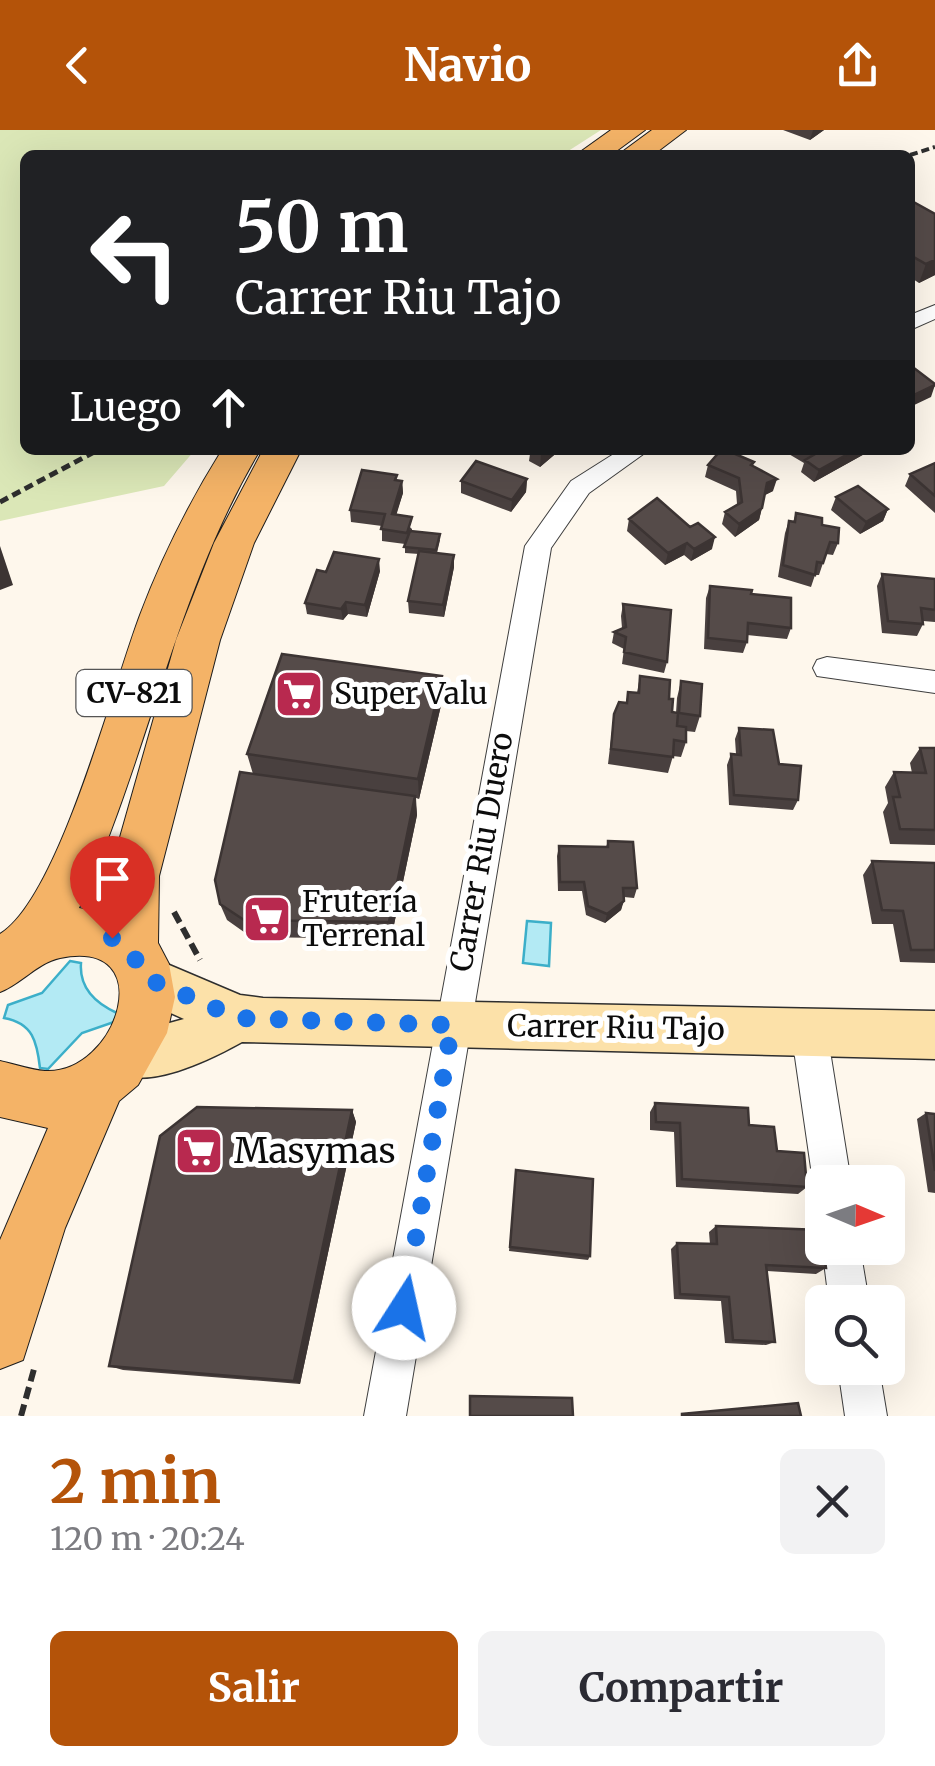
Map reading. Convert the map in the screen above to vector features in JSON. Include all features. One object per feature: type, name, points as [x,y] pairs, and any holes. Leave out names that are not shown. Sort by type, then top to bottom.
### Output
[{"type":"main road","points":[[599,150],[631,130]]},
{"type":"main road","points":[[641,150],[672,130]]},
{"type":"main road","name":"CV-821","points":[[10,960],[101,798],[156,624],[207,502],[239,455]]},
{"type":"main road","name":"CV-821","points":[[0,1337],[35,1226],[113,1071],[144,1031],[150,1004],[139,965],[134,876],[198,640],[234,543],[279,455]]},
{"type":"main road","name":"CV-821","points":[[10,960],[88,932],[112,938],[139,965]]},
{"type":"main road","points":[[0,1089],[20,1098],[46,1100],[113,1071]]},
{"type":"street","name":"Carrer Riu Duero","points":[[385,1416],[538,546],[580,487],[630,455]]},
{"type":"street","points":[[827,668],[935,682]]},
{"type":"street","name":"Carrer Riu Tajo","points":[[139,965],[238,1018],[935,1035]]},
{"type":"street","name":"Carrer Riu Tajo","points":[[113,1071],[198,1040],[238,1018]]},
{"type":"street","points":[[804,1031],[813,1056],[829,1165]]},
{"type":"street","points":[[861,1385],[866,1416]]},
{"type":"path","points":[[0,502],[89,455]]},
{"type":"green space","points":[[0,130],[601,130],[570,150],[20,150],[20,455],[191,455],[164,486],[0,521]]},
{"type":"water","points":[[527,921],[551,923],[549,966],[523,963]]},
{"type":"water","points":[[70,961],[81,963],[90,994],[117,1013],[114,1022],[82,1033],[48,1069],[40,1068],[32,1035],[21,1024],[4,1018],[8,1005],[42,993]]},
{"type":"building","points":[[915,203],[935,214],[935,260],[926,264],[915,258]]},
{"type":"building","points":[[915,369],[935,384],[915,395]]},
{"type":"building","points":[[717,455],[738,455],[777,479],[767,483],[762,508],[739,524],[725,512],[742,502],[739,478],[708,465]]},
{"type":"building","points":[[813,455],[846,455],[819,470],[805,460]]},
{"type":"building","points":[[476,461],[527,479],[512,500],[461,481]]},
{"type":"building","points":[[935,463],[935,496],[910,474]]},
{"type":"building","points":[[362,470],[397,475],[395,480],[402,481],[392,514],[412,517],[407,533],[381,529],[385,514],[350,510]]},
{"type":"building","points":[[858,486],[888,509],[866,522],[836,497]]},
{"type":"building","points":[[657,498],[690,527],[698,523],[715,537],[694,549],[687,543],[668,553],[629,519]]},
{"type":"building","points":[[796,513],[822,518],[822,525],[839,528],[838,543],[830,542],[823,563],[817,562],[815,575],[783,565],[789,521],[795,522]]},
{"type":"building","points":[[410,531],[440,534],[436,550],[404,547]]},
{"type":"building","points":[[419,551],[454,555],[443,605],[408,601]]},
{"type":"building","points":[[334,552],[379,559],[365,605],[346,602],[341,609],[305,603],[317,570],[326,572]]},
{"type":"building","points":[[882,574],[935,579],[935,610],[921,608],[923,624],[888,621]]},
{"type":"building","points":[[710,586],[791,598],[791,628],[748,623],[747,642],[708,638]]},
{"type":"building","points":[[623,604],[671,610],[667,662],[624,652],[626,637],[614,632],[626,627]]},
{"type":"building","points":[[282,654],[442,676],[418,779],[247,754]]},
{"type":"building","points":[[640,676],[670,680],[672,712],[678,713],[677,726],[686,727],[686,742],[674,740],[673,757],[611,749],[614,714],[619,702],[627,703],[628,692],[639,693]]},
{"type":"building","points":[[681,681],[702,684],[700,716],[679,713]]},
{"type":"building","points":[[739,728],[773,730],[779,764],[801,766],[798,800],[734,795],[731,754],[741,755]]},
{"type":"building","points":[[920,748],[935,748],[935,830],[900,829],[893,797],[900,797],[894,772],[926,773]]},
{"type":"building","points":[[240,772],[415,796],[389,922],[244,920],[220,904],[215,880]]},
{"type":"building","points":[[608,841],[633,842],[637,888],[623,888],[624,901],[607,914],[588,906],[584,882],[560,882],[559,846],[608,847]]},
{"type":"building","points":[[872,861],[935,863],[935,950],[911,950],[903,911],[882,910]]},
{"type":"building","points":[[655,1103],[748,1108],[749,1125],[774,1127],[777,1151],[804,1153],[805,1187],[682,1179],[680,1123],[656,1122]]},
{"type":"building","points":[[197,1107],[352,1110],[294,1381],[109,1366],[160,1136]]},
{"type":"building","points":[[926,1113],[935,1114],[935,1171]]},
{"type":"building","points":[[516,1170],[593,1179],[590,1256],[510,1247]]},
{"type":"building","points":[[716,1226],[805,1229],[805,1265],[826,1268],[766,1265],[775,1342],[733,1340],[729,1297],[680,1294],[677,1243],[717,1244]]},
{"type":"building","points":[[470,1396],[572,1398],[573,1416],[470,1416]]},
{"type":"building","points":[[798,1403],[801,1416],[682,1416],[682,1414]]},
{"type":"place","name":"Super Valu","points":[[299,694]]},
{"type":"place","name":"Frutería Terrenal","points":[[267,919]]},
{"type":"place","name":"Masymas","points":[[199,1151]]},
{"type":"route","points":[[112,938],[141,963],[148,979],[238,1018],[263,1022],[452,1025],[404,1308]]}]
